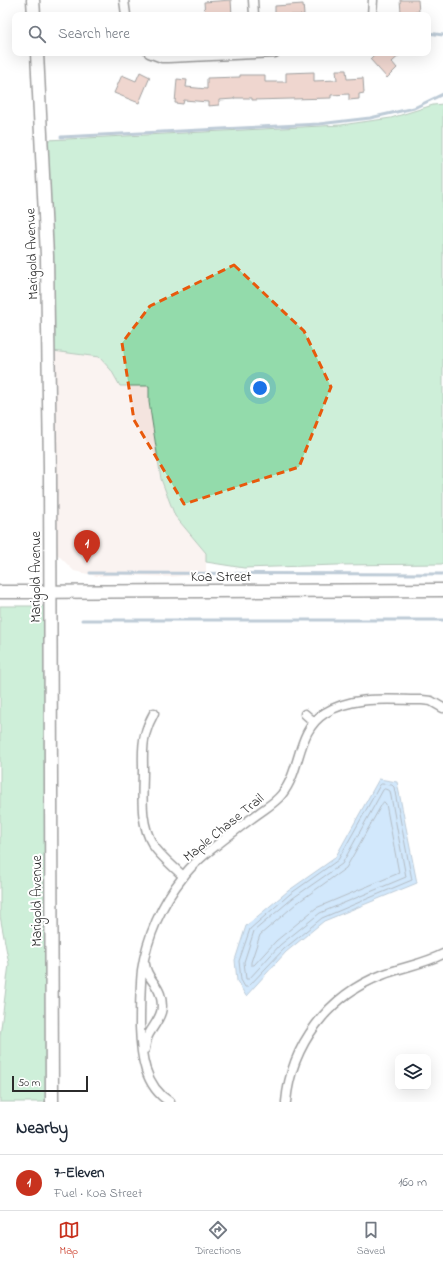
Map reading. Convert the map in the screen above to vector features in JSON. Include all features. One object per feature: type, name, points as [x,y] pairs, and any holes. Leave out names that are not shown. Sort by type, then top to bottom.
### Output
[{"type":"main road","points":[[33,0],[34,12]]},
{"type":"main road","name":"Marigold Avenue","points":[[36,56],[47,256],[52,1102]]},
{"type":"main road","name":"Koa Street","points":[[0,592],[443,590]]},
{"type":"street","points":[[124,0],[126,12]]},
{"type":"street","points":[[253,0],[254,12]]},
{"type":"street","points":[[372,12],[373,0]]},
{"type":"street","points":[[157,56],[168,58],[204,56]]},
{"type":"street","name":"Maple Chase Trail","points":[[170,1102],[159,1093],[148,1077],[143,1058],[141,1038],[140,992],[142,968],[158,918],[169,897],[183,876],[213,848],[280,796],[292,779],[304,738],[314,722],[325,713],[350,702],[365,700],[422,700],[431,702],[443,708]]},
{"type":"street","points":[[154,712],[148,723],[144,742],[144,821],[149,836],[160,854],[183,876]]},
{"type":"street","points":[[306,714],[314,722]]},
{"type":"street","points":[[286,1102],[292,1070],[302,1047],[315,1026],[331,1008],[350,992],[372,979],[433,959],[443,954]]},
{"type":"street","points":[[143,1058],[146,1040],[160,1018],[162,1005],[159,990],[146,971],[145,957]]},
{"type":"highlighted area","points":[[234,265],[304,331],[331,387],[299,467],[184,504],[134,420],[122,343],[150,306]]},
{"type":"shaded area","points":[[53,351],[99,357],[111,370],[120,386],[149,386],[149,402],[161,479],[175,516],[206,553],[206,574],[170,577],[123,575],[97,576],[74,571],[56,553]]},
{"type":"green space","points":[[443,104],[443,564],[244,568],[206,562],[206,553],[175,516],[161,479],[149,402],[149,386],[120,386],[111,370],[99,357],[53,351],[47,140],[341,125],[391,118],[433,105]]},
{"type":"green space","points":[[0,606],[45,606],[46,1102],[0,1102],[0,1036],[9,964],[0,916]]},
{"type":"water","points":[[379,779],[397,782],[417,883],[324,921],[286,952],[246,996],[237,981],[235,960],[246,926],[288,891],[335,858]]},
{"type":"building","points":[[231,0],[232,12],[205,12],[204,2]]},
{"type":"building","points":[[400,0],[418,0],[419,12],[401,12]]},
{"type":"building","points":[[303,4],[304,12],[275,12],[275,6]]},
{"type":"building","points":[[373,56],[399,56],[392,62],[397,68],[387,78],[370,59]]},
{"type":"building","points":[[336,70],[346,70],[347,79],[363,78],[364,93],[359,94],[359,99],[349,100],[349,94],[331,95],[331,98],[252,100],[252,98],[234,98],[219,100],[219,105],[208,106],[208,102],[184,100],[183,104],[175,103],[177,79],[187,80],[186,87],[207,89],[207,78],[240,77],[240,75],[265,75],[265,82],[286,82],[286,73],[314,72],[314,81],[337,80]]},
{"type":"building","points":[[140,72],[150,77],[139,103],[114,93],[122,75],[136,81]]},
{"type":"waterway","points":[[431,33],[443,35]]},
{"type":"waterway","points":[[61,137],[319,124],[370,118],[414,108],[443,94]]},
{"type":"waterway","points":[[90,573],[443,574]]},
{"type":"waterway","points":[[82,620],[443,620]]},
{"type":"place","name":"7-Eleven","points":[[87,563]]}]
